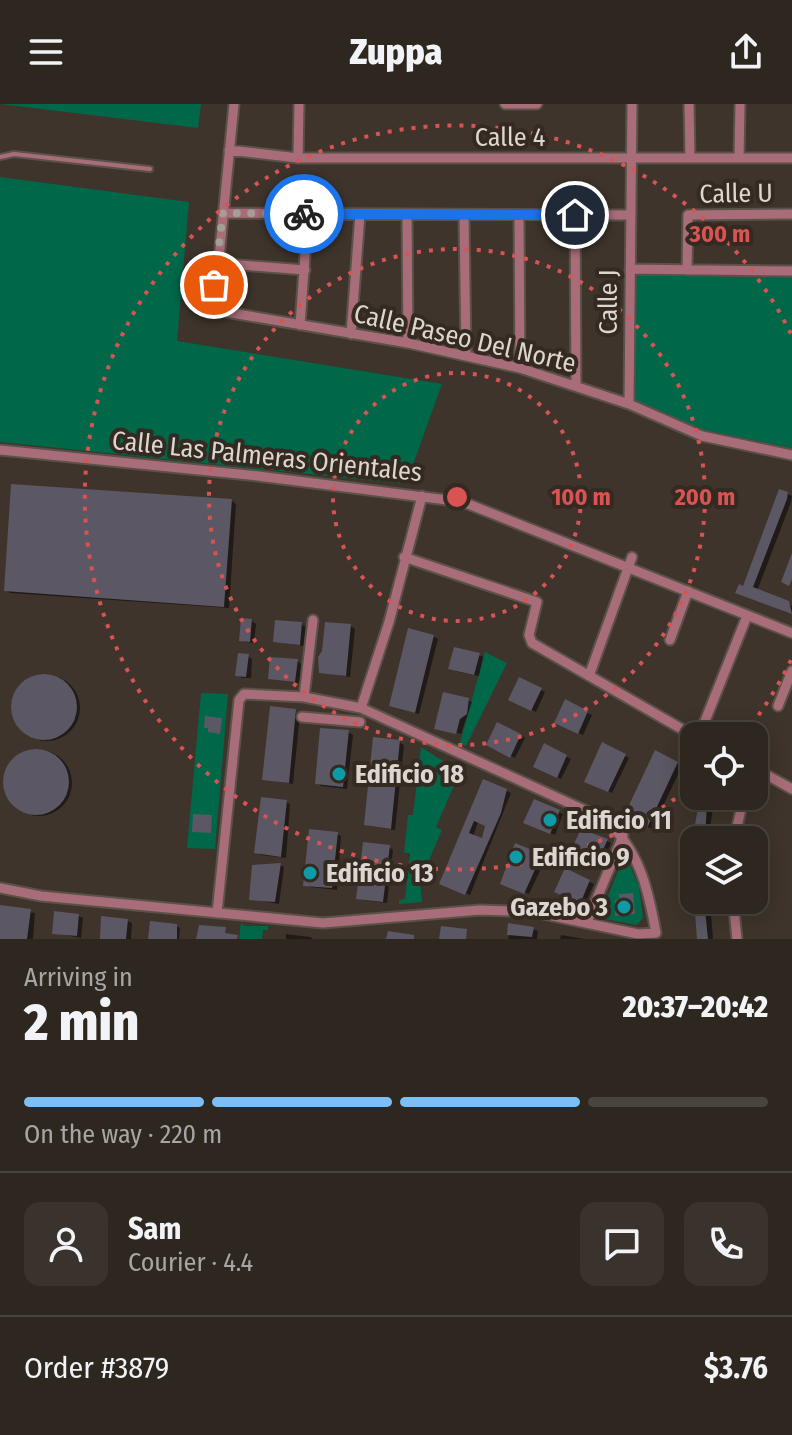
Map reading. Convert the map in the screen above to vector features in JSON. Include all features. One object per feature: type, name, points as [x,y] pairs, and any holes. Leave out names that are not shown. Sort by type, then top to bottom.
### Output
[{"type":"street","points":[[234,104],[216,263],[305,270]]},
{"type":"street","points":[[298,158],[299,104]]},
{"type":"street","points":[[505,104],[537,104]]},
{"type":"street","name":"Calle J","points":[[629,404],[632,104]]},
{"type":"street","points":[[689,104],[690,157]]},
{"type":"street","points":[[739,158],[740,104]]},
{"type":"street","name":"Calle 4","points":[[229,150],[298,158],[792,158]]},
{"type":"street","points":[[223,213],[630,215]]},
{"type":"street","points":[[300,325],[308,214]]},
{"type":"street","points":[[351,334],[360,214]]},
{"type":"street","points":[[407,214],[408,343]]},
{"type":"street","name":"Calle U","points":[[687,270],[688,215],[792,214]]},
{"type":"street","points":[[464,215],[466,355]]},
{"type":"street","points":[[519,215],[520,368]]},
{"type":"street","points":[[575,215],[576,385]]},
{"type":"street","name":"Calle Paseo Del Norte","points":[[216,263],[214,310],[408,343],[520,368],[629,404],[702,436],[792,455]]},
{"type":"street","points":[[630,269],[792,271]]},
{"type":"street","name":"Calle Las Palmeras Orientales","points":[[0,450],[463,502],[630,562],[688,591],[792,633]]},
{"type":"street","points":[[361,708],[389,622],[422,496]]},
{"type":"street","points":[[404,557],[532,599],[538,606],[529,635],[532,643],[680,727]]},
{"type":"street","points":[[589,676],[630,562]]},
{"type":"street","points":[[670,640],[688,591]]},
{"type":"street","points":[[702,722],[747,616]]},
{"type":"street","points":[[304,697],[313,620]]},
{"type":"street","points":[[778,706],[792,671]]},
{"type":"street","points":[[0,888],[18,893],[217,913],[323,923],[480,910],[534,912],[656,936],[638,862],[623,836],[604,819],[361,708],[304,697],[256,693],[244,694],[239,700],[217,913]]},
{"type":"street","points":[[302,717],[360,722]]},
{"type":"street","points":[[768,776],[792,789]]},
{"type":"street","points":[[587,922],[623,836]]},
{"type":"street","points":[[0,895],[18,893]]},
{"type":"street","points":[[734,914],[737,939]]},
{"type":"lane","points":[[0,157],[14,154],[150,169]]},
{"type":"green space","points":[[0,104],[201,104],[198,128]]},
{"type":"green space","points":[[0,177],[189,202],[177,341],[442,384],[406,484],[0,442]]},
{"type":"green space","points":[[635,272],[792,275],[792,448],[703,430],[633,401]]},
{"type":"green space","points":[[485,652],[507,663],[466,746],[460,743]]},
{"type":"green space","points":[[201,693],[228,694],[215,849],[187,848]]},
{"type":"green space","points":[[421,747],[454,768],[458,763],[463,765],[436,827],[442,830],[420,881],[422,902],[399,904],[399,900],[405,899],[410,853],[404,853],[408,815],[413,815]]},
{"type":"green space","points":[[625,854],[639,887],[643,918],[637,925],[599,918]]},
{"type":"green space","points":[[241,923],[245,926],[268,926],[268,930],[263,930],[262,939],[239,939]]},
{"type":"building","points":[[11,484],[232,499],[224,607],[4,591]]},
{"type":"building","points":[[779,489],[788,492],[787,499],[753,587],[789,601],[792,614],[735,593],[739,584],[743,586]]},
{"type":"building","points":[[792,553],[792,579],[789,586],[781,582]]},
{"type":"building","points":[[241,618],[252,619],[250,642],[239,641]]},
{"type":"building","points":[[275,620],[302,622],[300,645],[273,642]]},
{"type":"building","points":[[325,622],[351,624],[346,676],[319,673],[318,657],[322,651]]},
{"type":"building","points":[[408,628],[434,635],[415,713],[389,706]]},
{"type":"building","points":[[454,647],[480,653],[474,675],[448,669]]},
{"type":"building","points":[[238,653],[249,654],[246,677],[235,676]]},
{"type":"building","points":[[270,657],[298,659],[295,682],[268,679]]},
{"type":"building","points":[[50,674],[68,683],[75,694],[75,720],[68,731],[57,738],[38,740],[20,731],[13,720],[11,701],[20,683],[31,676]]},
{"type":"building","points":[[519,677],[542,688],[531,711],[508,700]]},
{"type":"building","points":[[443,692],[469,698],[467,714],[460,719],[456,734],[434,729]]},
{"type":"building","points":[[565,699],[588,711],[578,734],[554,723]]},
{"type":"building","points":[[270,706],[296,709],[289,783],[262,780]]},
{"type":"building","points":[[205,716],[222,718],[220,734],[204,728]]},
{"type":"building","points":[[497,722],[521,734],[510,758],[486,745]]},
{"type":"building","points":[[320,728],[349,730],[343,787],[315,784]]},
{"type":"building","points":[[373,737],[400,740],[391,829],[364,825]]},
{"type":"building","points":[[602,742],[626,754],[608,792],[584,782]]},
{"type":"building","points":[[544,743],[567,755],[557,778],[533,767]]},
{"type":"building","points":[[30,749],[42,749],[54,754],[64,764],[69,782],[67,795],[54,810],[42,815],[30,815],[18,810],[8,800],[3,788],[3,776],[8,764],[18,754]]},
{"type":"building","points":[[655,750],[678,762],[647,828],[623,818]]},
{"type":"building","points":[[483,779],[507,789],[501,813],[465,895],[439,884]],"holes":[[[474,821],[485,826],[482,838],[469,833]]]},
{"type":"building","points":[[261,797],[287,800],[281,857],[254,853]]},
{"type":"building","points":[[534,799],[560,810],[550,834],[523,823]]},
{"type":"building","points":[[698,810],[707,810],[706,826],[695,826]]},
{"type":"building","points":[[193,814],[212,815],[211,833],[192,832]]},
{"type":"building","points":[[309,829],[338,832],[332,888],[303,886]]},
{"type":"building","points":[[581,829],[608,839],[597,863],[570,852]]},
{"type":"building","points":[[363,842],[390,845],[383,902],[356,899]]},
{"type":"building","points":[[515,843],[542,854],[524,894],[500,884]]},
{"type":"building","points":[[281,863],[275,902],[249,900],[252,865]]},
{"type":"building","points":[[565,868],[590,880],[580,904],[554,892]]},
{"type":"building","name":"Gazebo 3","points":[[633,893],[635,914],[615,916],[615,900],[619,899],[619,894]]},
{"type":"building","points":[[0,905],[31,909],[27,939],[0,939]]},
{"type":"building","points":[[54,911],[79,914],[77,936],[52,934]]},
{"type":"building","points":[[695,914],[705,914],[708,939],[697,939]]},
{"type":"building","points":[[101,916],[128,919],[126,939],[100,939]]},
{"type":"building","points":[[150,921],[177,924],[177,939],[148,939]]},
{"type":"building","points":[[508,923],[534,927],[532,937],[507,935]]},
{"type":"building","points":[[199,925],[226,927],[225,933],[238,935],[237,939],[196,939]]},
{"type":"building","points":[[441,926],[467,929],[466,939],[439,939]]},
{"type":"building","points":[[388,931],[414,935],[414,939],[386,939]]},
{"type":"way so far","points":[[214,285],[223,213],[304,214]]},
{"type":"place","name":"Edificio 18","points":[[339,774]]},
{"type":"place","name":"Edificio 11","points":[[550,820]]},
{"type":"place","name":"Edificio 9","points":[[516,857]]},
{"type":"place","name":"Edificio 13","points":[[310,873]]},
{"type":"place","name":"Gazebo 3","points":[[624,907]]},
{"type":"route","points":[[304,214],[575,215]]}]
